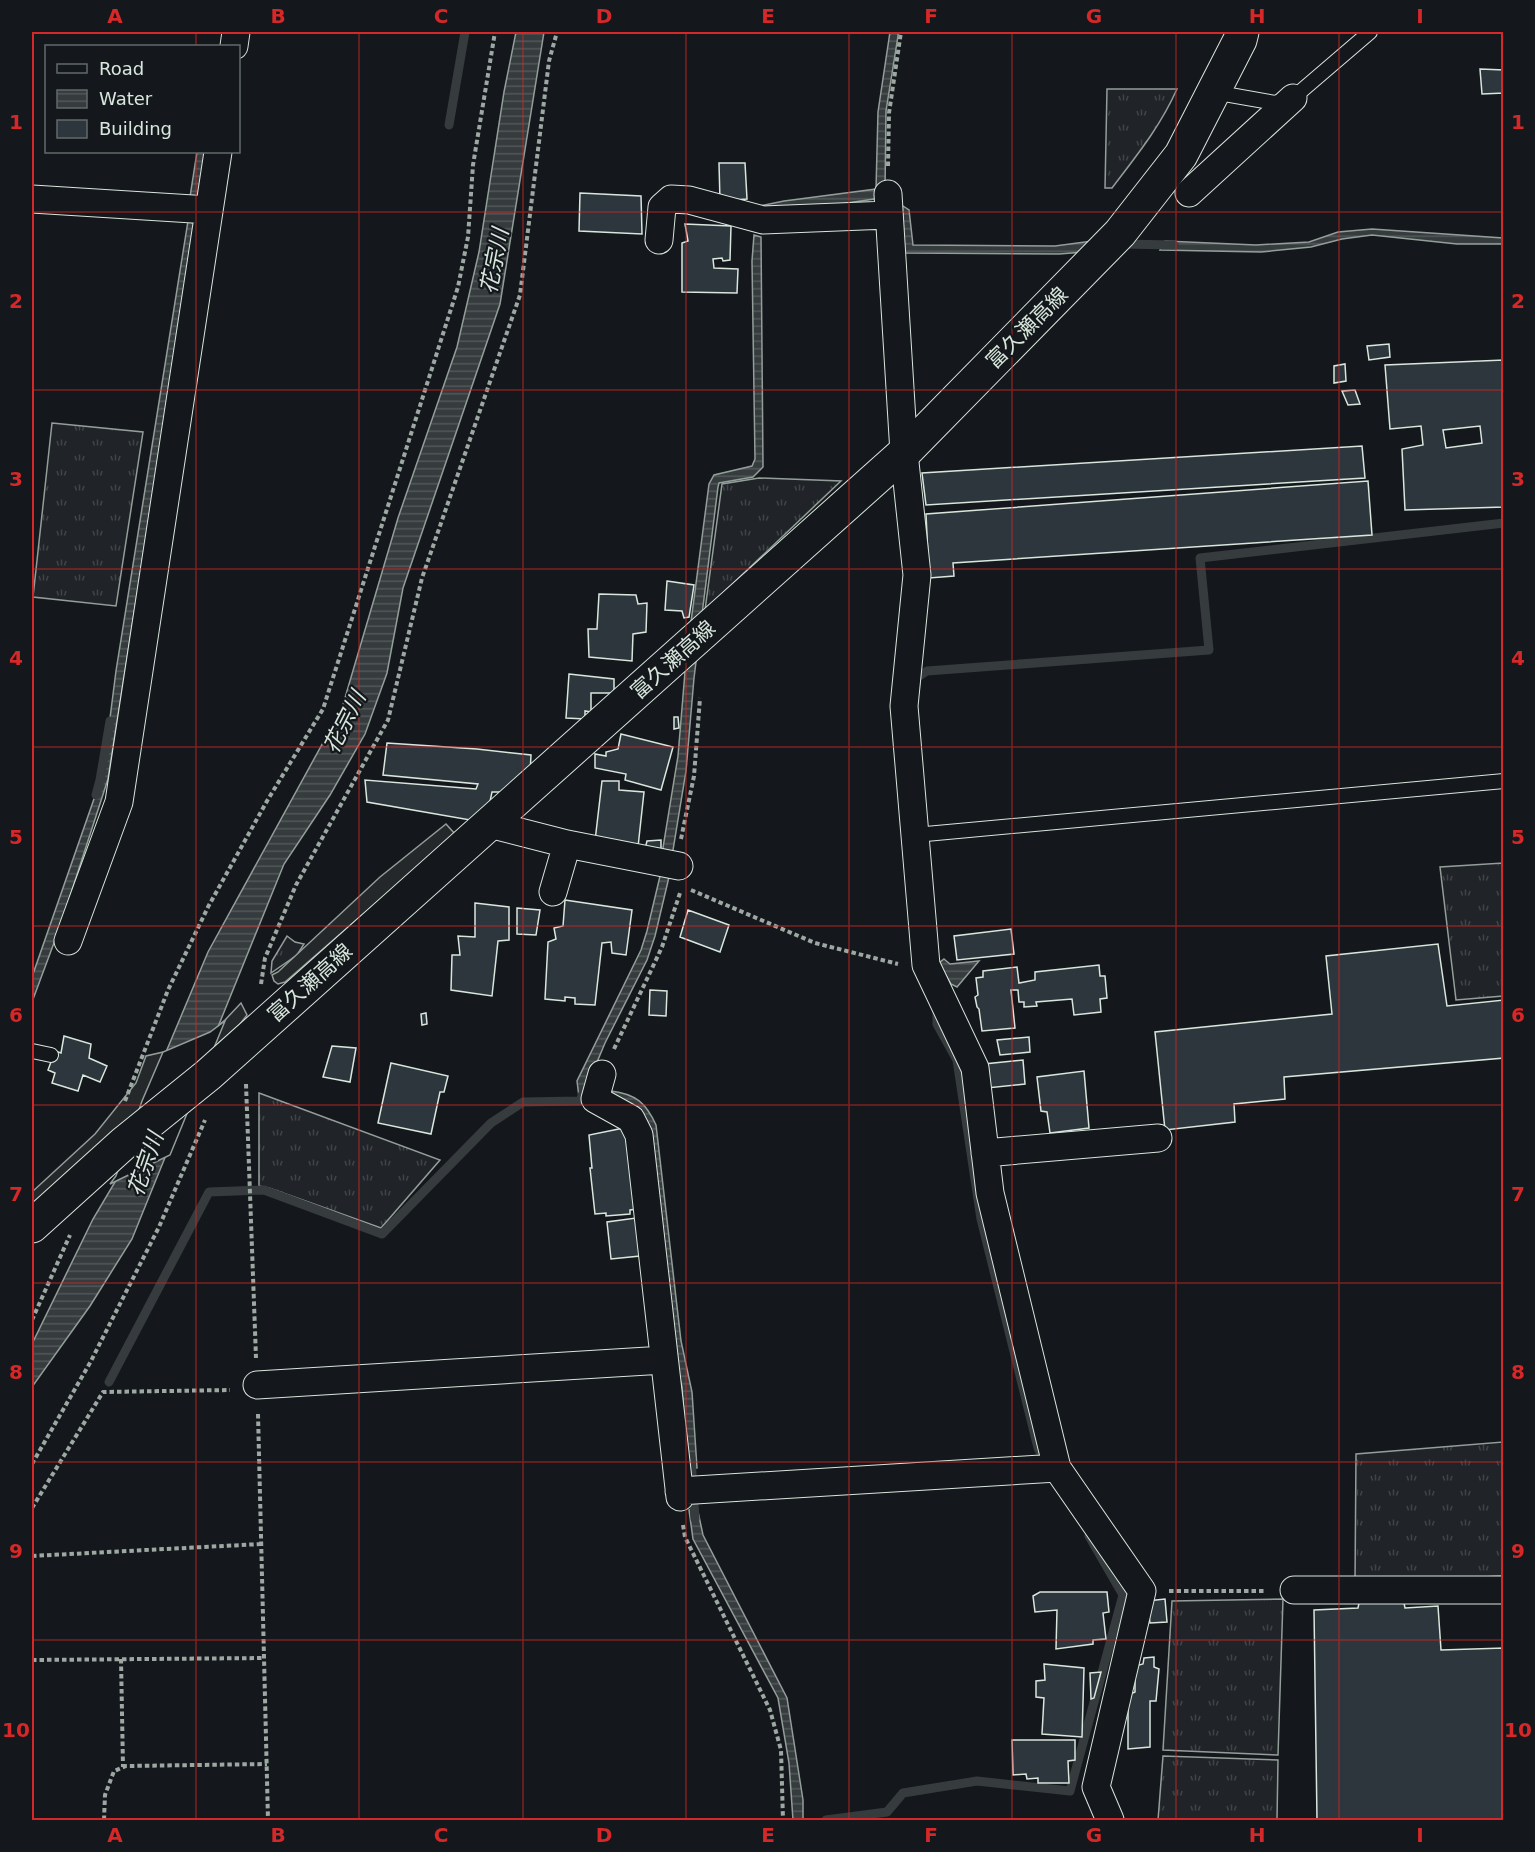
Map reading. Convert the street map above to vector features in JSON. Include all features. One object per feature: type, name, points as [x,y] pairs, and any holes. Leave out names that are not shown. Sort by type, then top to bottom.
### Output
[{"type":"main road","name":"富久瀬高線","points":[[32,1226],[125,1142],[208,1075],[904,453],[1120,233],[1181,155],[1242,32]]},
{"type":"street","points":[[1189,193],[1293,98]]},
{"type":"street","points":[[68,941],[119,802],[218,153]]},
{"type":"street","points":[[32,199],[209,210]]},
{"type":"street","points":[[659,240],[662,207],[671,199],[689,200],[764,220],[888,205],[904,453],[917,575],[904,706],[926,965],[975,1068],[990,1193],[1057,1468],[1142,1591],[1096,1787],[1110,1821]]},
{"type":"street","points":[[489,824],[681,876]]},
{"type":"street","points":[[553,892],[567,844]]},
{"type":"street","points":[[602,1074],[595,1099],[631,1119],[639,1135],[680,1494],[1057,1468]]},
{"type":"street","points":[[985,1153],[1158,1138]]},
{"type":"street","points":[[257,1387],[664,1360]]},
{"type":"street","points":[[1294,1590],[1503,1590]]},
{"type":"lane","points":[[1213,92],[1275,103],[1293,98],[1370,32]]},
{"type":"lane","points":[[915,835],[1503,781]]},
{"type":"lane","points":[[32,1051],[51,1055]]},
{"type":"path","points":[[124,1103],[168,990],[208,907],[267,801],[323,710],[458,287],[468,237],[473,165],[495,32]]},
{"type":"path","points":[[268,1821],[257,1387],[255,1033],[265,958],[296,885],[388,720],[422,578],[520,295],[549,61],[557,32]]},
{"type":"path","points":[[888,205],[890,113],[901,32]]},
{"type":"path","points":[[681,876],[815,943],[904,966],[926,965]]},
{"type":"path","points":[[32,1464],[91,1361],[154,1238],[206,1117]]},
{"type":"path","points":[[32,1320],[73,1227]]},
{"type":"path","points":[[32,1508],[103,1392],[257,1387]]},
{"type":"path","points":[[680,1494],[685,1537],[770,1710],[781,1750],[783,1821]]},
{"type":"path","points":[[32,1556],[261,1544]]},
{"type":"path","points":[[1142,1591],[1294,1590]]},
{"type":"path","points":[[32,1660],[264,1658]]},
{"type":"path","points":[[121,1659],[123,1767]]},
{"type":"path","points":[[104,1821],[105,1796],[114,1771],[123,1767],[267,1764]]},
{"type":"green space","points":[[1107,89],[1177,89],[1156,128],[1112,188],[1105,188]]},
{"type":"green space","points":[[52,423],[143,432],[116,606],[33,597]]},
{"type":"green space","points":[[759,478],[841,481],[705,610],[722,484]]},
{"type":"green space","points":[[1503,863],[1503,996],[1456,1000],[1440,867]]},
{"type":"green space","points":[[287,936],[295,942],[304,944],[297,955],[271,973],[272,961]]},
{"type":"green space","points":[[259,1093],[440,1160],[381,1228],[259,1186]]},
{"type":"green space","points":[[1503,1442],[1503,1576],[1355,1583],[1356,1454]]},
{"type":"green space","points":[[1283,1599],[1278,1755],[1163,1750],[1172,1601]]},
{"type":"green space","points":[[1163,1756],[1278,1760],[1277,1820],[1158,1820]]},
{"type":"shaded area","points":[[446,824],[455,834],[285,982],[278,984],[274,981],[272,975],[278,972],[380,877]]},
{"type":"shaded area","points":[[241,1003],[247,1015],[240,1024],[32,1209],[32,1192],[95,1134],[136,1083],[146,1056],[172,1050],[210,1032]]},
{"type":"water","name":"花宗川","points":[[516,32],[544,32],[500,304],[403,588],[387,673],[365,734],[330,795],[284,864],[132,1239],[90,1306],[32,1387],[32,1344],[93,1219],[118,1177],[145,1102],[208,952],[342,708],[398,518],[457,347],[479,252],[504,92]]},
{"type":"water","points":[[890,32],[898,32],[898,36],[886,111],[885,190],[881,198],[766,215],[755,207],[876,189],[878,112]]},
{"type":"water","points":[[197,153],[205,153],[198,196],[190,197]]},
{"type":"water","points":[[903,206],[909,210],[913,245],[1055,246],[1107,239],[1110,250],[1059,254],[905,253],[898,213]]},
{"type":"water","points":[[188,221],[195,224],[108,779],[61,924],[32,1002],[32,977],[103,773],[116,671]]},
{"type":"water","points":[[1372,229],[1503,238],[1503,244],[1457,244],[1372,235],[1342,239],[1311,247],[1261,252],[1160,250],[1165,241],[1256,245],[1309,242],[1338,232]]},
{"type":"water","points":[[754,235],[761,237],[763,467],[753,477],[719,483],[718,487],[694,678],[686,771],[672,856],[662,854],[678,756],[686,660],[709,484],[714,475],[752,466],[755,459],[752,261]]},
{"type":"water","points":[[661,872],[669,877],[647,960],[605,1043],[587,1086],[634,1097],[644,1105],[656,1125],[681,1341],[692,1392],[697,1468],[688,1470],[682,1387],[671,1341],[647,1123],[579,1097],[577,1081],[641,950]]},
{"type":"water","points":[[944,959],[950,964],[979,961],[957,987],[951,984],[939,963]]},
{"type":"water","points":[[697,1507],[703,1535],[787,1698],[803,1800],[803,1820],[793,1820],[789,1763],[778,1698],[693,1539],[689,1510]]},
{"type":"pier","points":[[225,1021],[170,1155],[110,1184],[116,1176],[142,1101],[163,1052],[210,1032]]},
{"type":"building","points":[[1480,69],[1504,70],[1504,93],[1482,94]]},
{"type":"building","points":[[719,163],[745,163],[747,199],[720,201]]},
{"type":"building","points":[[580,193],[641,196],[642,234],[579,231]]},
{"type":"building","points":[[685,224],[731,226],[730,260],[713,259],[714,268],[738,269],[737,293],[682,292],[682,243],[688,241]]},
{"type":"building","points":[[1389,344],[1390,357],[1369,360],[1367,346]]},
{"type":"building","points":[[1504,360],[1504,507],[1405,510],[1402,449],[1423,445],[1421,426],[1390,429],[1385,365]],"holes":[[[1480,426],[1482,443],[1446,448],[1443,430]]]},
{"type":"building","points":[[1345,364],[1346,381],[1334,383],[1334,366]]},
{"type":"building","points":[[1355,390],[1360,404],[1348,405],[1342,391]]},
{"type":"building","points":[[1362,446],[1365,478],[926,505],[922,473]]},
{"type":"building","points":[[1368,481],[1372,535],[953,563],[954,576],[929,578],[926,514]]},
{"type":"building","points":[[667,581],[694,585],[689,617],[684,618],[682,611],[665,610]]},
{"type":"building","points":[[599,594],[636,595],[638,604],[647,603],[646,632],[633,634],[632,661],[589,657],[588,629],[597,629]]},
{"type":"building","points":[[569,674],[614,679],[614,693],[591,693],[591,712],[585,711],[585,719],[566,718]]},
{"type":"building","points":[[674,717],[678,717],[679,728],[674,729]]},
{"type":"building","points":[[621,734],[673,747],[661,790],[625,780],[626,774],[595,768],[595,754],[606,756],[606,752],[618,749]]},
{"type":"building","points":[[387,743],[531,755],[530,774],[512,792],[492,792],[488,811],[476,821],[367,802],[365,780],[476,789],[478,784],[383,775]]},
{"type":"building","points":[[602,781],[619,781],[619,790],[644,792],[638,847],[595,841]]},
{"type":"building","points":[[661,840],[661,850],[645,849],[647,841]]},
{"type":"building","points":[[565,900],[632,910],[626,955],[612,953],[611,942],[602,943],[595,1005],[575,1004],[575,998],[565,997],[565,1001],[545,999],[548,942],[556,939],[554,928],[563,926]]},
{"type":"building","points":[[475,903],[509,907],[509,940],[498,941],[492,996],[451,990],[452,955],[460,955],[458,936],[475,937]]},
{"type":"building","points":[[517,908],[540,910],[536,935],[517,934]]},
{"type":"building","points":[[688,910],[729,925],[720,952],[680,937]]},
{"type":"building","points":[[1011,929],[1014,954],[957,960],[954,936]]},
{"type":"building","points":[[1438,944],[1447,1006],[1504,1000],[1504,1058],[1284,1077],[1285,1099],[1234,1104],[1235,1122],[1165,1130],[1155,1032],[1332,1014],[1326,956]]},
{"type":"building","points":[[1099,965],[1100,976],[1105,976],[1107,998],[1100,999],[1101,1012],[1074,1015],[1072,999],[1036,1002],[1037,1006],[1024,1007],[1024,1002],[1019,1002],[1018,990],[1011,990],[1015,1028],[982,1031],[975,997],[978,995],[976,978],[983,977],[983,971],[1017,967],[1019,983],[1035,980],[1035,972]]},
{"type":"building","points":[[650,990],[667,991],[666,1016],[649,1015]]},
{"type":"building","points":[[426,1013],[427,1024],[422,1025],[421,1014]]},
{"type":"building","points":[[64,1036],[91,1044],[89,1058],[107,1066],[100,1082],[83,1075],[78,1091],[52,1083],[55,1073],[48,1070],[55,1051],[61,1053]]},
{"type":"building","points":[[1029,1037],[1030,1052],[1000,1055],[997,1040]]},
{"type":"building","points":[[332,1046],[356,1048],[350,1082],[323,1077]]},
{"type":"building","points":[[1023,1060],[1025,1084],[987,1088],[984,1064]]},
{"type":"building","points":[[391,1063],[448,1076],[444,1092],[440,1092],[431,1134],[378,1123]]},
{"type":"building","points":[[1084,1071],[1089,1128],[1050,1133],[1047,1112],[1041,1111],[1037,1077]]},
{"type":"building","points":[[624,1128],[637,1209],[630,1210],[630,1214],[606,1216],[606,1213],[595,1214],[589,1135]]},
{"type":"building","points":[[636,1218],[640,1256],[611,1259],[607,1222]]},
{"type":"building","points":[[1040,1592],[1107,1592],[1109,1612],[1103,1613],[1106,1639],[1093,1640],[1093,1644],[1056,1649],[1057,1610],[1035,1612],[1033,1596]]},
{"type":"building","points":[[1165,1599],[1167,1622],[1150,1623],[1147,1601]]},
{"type":"building","points":[[1359,1603],[1404,1603],[1405,1608],[1438,1606],[1441,1650],[1504,1648],[1504,1820],[1317,1820],[1314,1610],[1358,1608]]},
{"type":"building","points":[[1154,1657],[1154,1667],[1159,1669],[1156,1701],[1150,1701],[1150,1747],[1128,1749],[1128,1695],[1135,1692],[1135,1666],[1143,1664],[1144,1658]]},
{"type":"building","points":[[1044,1664],[1084,1668],[1082,1737],[1042,1734],[1044,1698],[1036,1697],[1036,1681],[1045,1680]]},
{"type":"building","points":[[1101,1672],[1094,1698],[1091,1699],[1090,1673]]},
{"type":"building","points":[[1012,1740],[1075,1740],[1075,1760],[1068,1761],[1069,1783],[1038,1783],[1038,1778],[1027,1779],[1026,1774],[1013,1775]]},
{"type":"waterway","points":[[449,125],[465,32]]},
{"type":"waterway","points":[[1121,244],[1174,245]]},
{"type":"waterway","points":[[916,684],[916,678],[927,671],[1209,650],[1200,558],[1504,523]]},
{"type":"waterway","points":[[96,795],[110,721]]},
{"type":"waterway","points":[[937,1009],[937,1024],[957,1060],[981,1219],[1038,1448],[1043,1457]]},
{"type":"waterway","points":[[109,1382],[209,1192],[264,1190],[382,1234],[491,1123],[523,1102],[580,1101],[583,1093]]},
{"type":"waterway","points":[[691,1458],[695,1519]]},
{"type":"waterway","points":[[826,1820],[887,1812],[903,1793],[977,1781],[1070,1791],[1123,1595],[1089,1536]]}]
